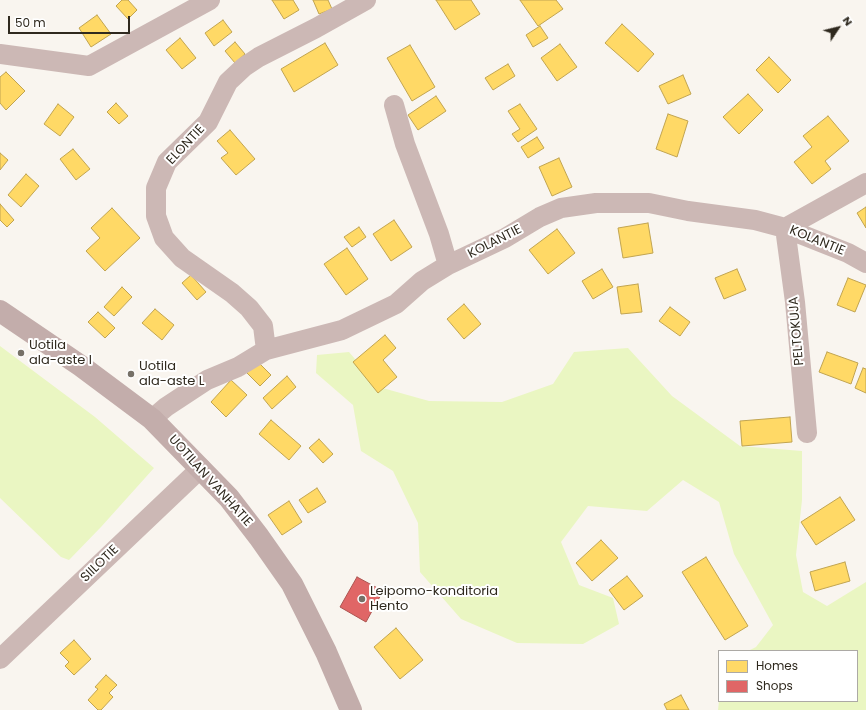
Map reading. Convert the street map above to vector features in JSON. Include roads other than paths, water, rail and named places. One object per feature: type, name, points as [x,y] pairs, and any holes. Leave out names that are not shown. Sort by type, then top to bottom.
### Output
[{"type":"main road","name":"UOTILAN VANHATIE","points":[[0,311],[81,366],[152,419],[201,468],[228,498],[259,537],[292,584],[326,652],[351,710]]},
{"type":"street","points":[[0,54],[89,66],[210,0]]},
{"type":"street","name":"ELONTIE","points":[[266,350],[263,326],[249,308],[232,293],[182,258],[164,238],[156,216],[156,188],[167,162],[208,122],[228,82],[244,67],[259,57],[316,28],[366,0]]},
{"type":"street","points":[[394,105],[405,144],[439,234],[448,265]]},
{"type":"street","points":[[785,228],[866,183]]},
{"type":"street","name":"KOLANTIE","points":[[152,419],[166,407],[207,380],[238,367],[266,350],[342,330],[396,304],[422,281],[448,265],[505,238],[540,217],[561,208],[596,203],[649,203],[688,211],[755,220],[785,228],[866,263]]},
{"type":"street","name":"PELTOKUJA","points":[[785,228],[795,302],[807,433]]},
{"type":"street","name":"SIILOTIE","points":[[0,659],[201,468]]},
{"type":"place","name":"Uotila ala-aste I","points":[[21,353]]},
{"type":"place","name":"Uotila ala-aste L","points":[[131,374]]},
{"type":"place","name":"Leipomo-konditoria Hento","points":[[362,599]]}]
